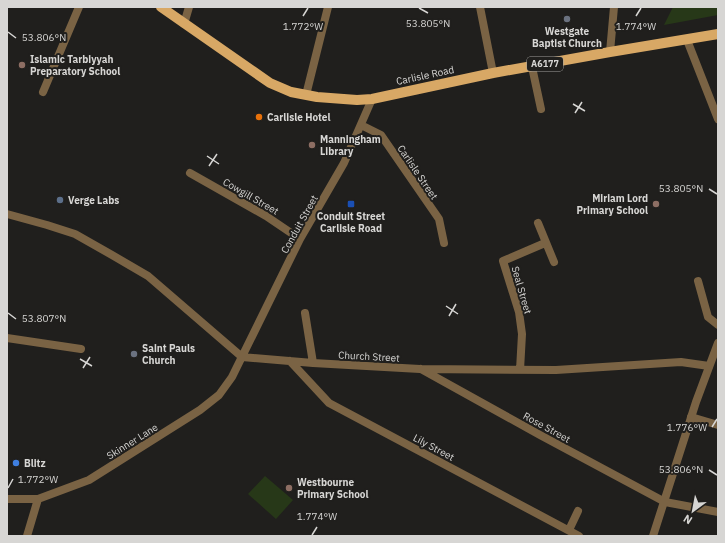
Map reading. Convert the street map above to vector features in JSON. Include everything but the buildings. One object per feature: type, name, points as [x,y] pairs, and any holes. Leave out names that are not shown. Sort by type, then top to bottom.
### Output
[{"type":"main road","name":"Carlisle Road","points":[[161,7],[270,83],[291,92],[306,95],[357,100],[372,99],[492,74],[610,52],[718,34]]},
{"type":"street","points":[[44,92],[79,7]]},
{"type":"street","points":[[184,24],[188,7]]},
{"type":"street","points":[[306,95],[328,7]]},
{"type":"street","points":[[480,7],[492,74]]},
{"type":"street","points":[[610,52],[614,7]]},
{"type":"street","points":[[687,40],[718,119]]},
{"type":"street","points":[[532,67],[541,109]]},
{"type":"street","name":"Conduit Street","points":[[242,357],[300,239],[344,163],[372,99]]},
{"type":"street","name":"Carlisle Street","points":[[360,125],[381,135],[439,220],[444,243]]},
{"type":"street","name":"Cowgill Street","points":[[190,173],[266,216],[300,239]]},
{"type":"street","points":[[7,214],[75,234],[148,276],[242,357]]},
{"type":"street","points":[[538,223],[554,262]]},
{"type":"street","name":"Seal Street","points":[[520,370],[522,334],[519,312],[503,261],[545,243]]},
{"type":"street","points":[[698,281],[708,317],[718,325]]},
{"type":"street","points":[[305,313],[312,363]]},
{"type":"street","points":[[7,338],[81,349]]},
{"type":"street","points":[[653,536],[691,418],[718,343]]},
{"type":"street","name":"Church Street","points":[[242,357],[312,363],[420,368],[520,370],[556,370],[681,362],[709,366]]},
{"type":"street","name":"Skinner Lane","points":[[7,500],[38,499],[89,480],[200,410],[219,395],[232,377],[242,357]]},
{"type":"street","name":"Lily Street","points":[[290,361],[329,403],[579,536]]},
{"type":"street","name":"Rose Street","points":[[420,368],[665,502],[718,512]]},
{"type":"street","points":[[691,418],[718,425]]},
{"type":"street","points":[[27,536],[38,499]]},
{"type":"street","points":[[569,530],[578,511]]},
{"type":"green space","points":[[673,7],[718,7],[718,15],[664,25]]},
{"type":"green space","points":[[265,476],[293,500],[276,519],[248,494]]},
{"type":"place","name":"Westgate Baptist Church","points":[[567,19]]},
{"type":"place","name":"Islamic Tarbiyyah Preparatory School","points":[[22,65]]},
{"type":"place","name":"Carlisle Hotel","points":[[259,117]]},
{"type":"place","name":"Manningham Library","points":[[312,145]]},
{"type":"place","name":"Verge Labs","points":[[60,200]]},
{"type":"place","name":"Conduit Street Carlisle Road","points":[[351,204]]},
{"type":"place","name":"Miriam Lord Primary School","points":[[656,204]]},
{"type":"place","name":"Saint Pauls Church","points":[[134,354]]},
{"type":"place","name":"Blitz","points":[[16,463]]},
{"type":"place","name":"Westbourne Primary School","points":[[289,488]]}]
